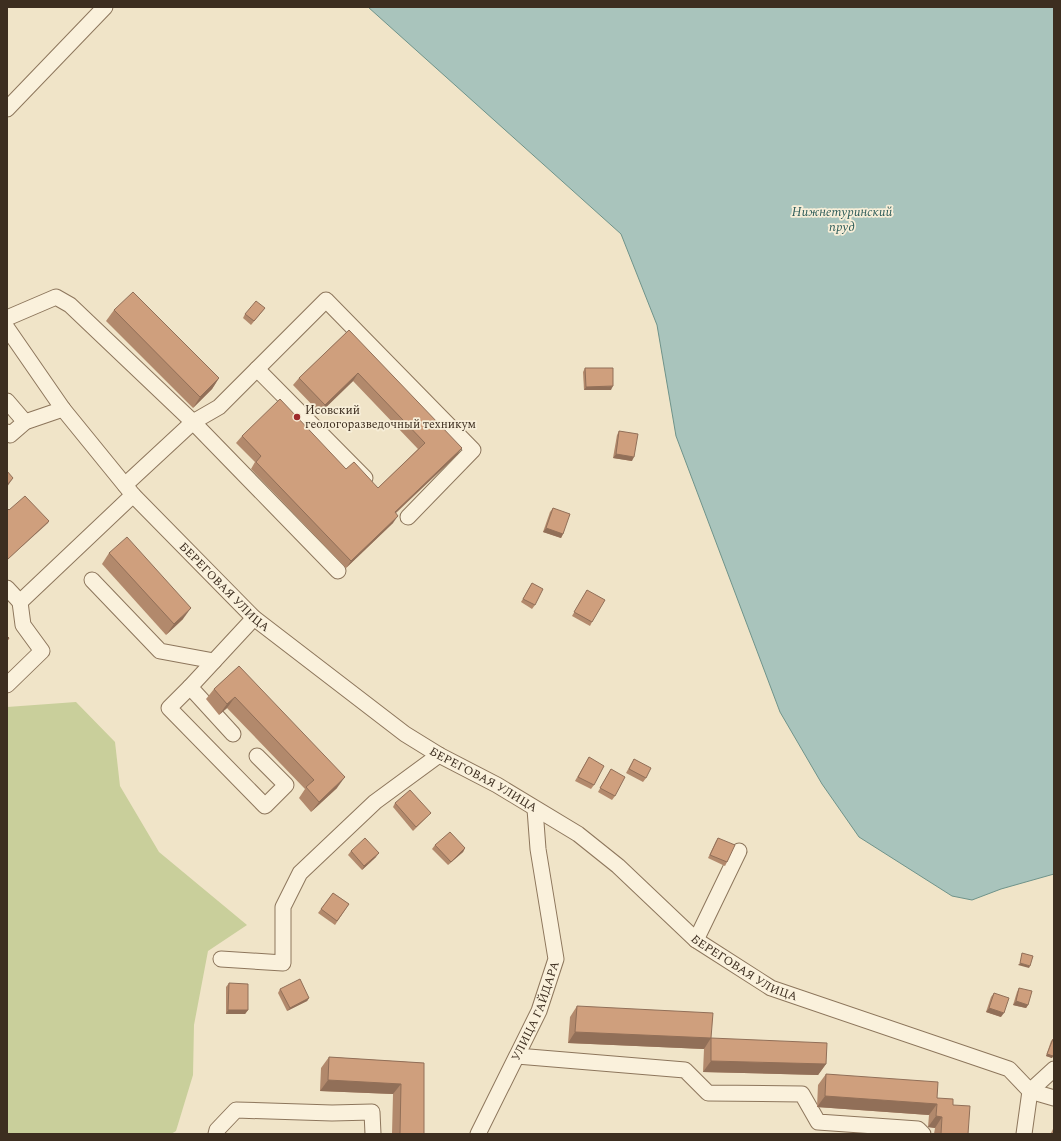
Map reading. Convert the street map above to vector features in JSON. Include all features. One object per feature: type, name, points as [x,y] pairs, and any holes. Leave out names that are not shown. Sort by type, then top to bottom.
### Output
[{"type":"street","points":[[7,109],[105,7]]},
{"type":"street","points":[[7,318],[56,297],[70,305],[193,422],[338,571]]},
{"type":"street","points":[[20,602],[193,422],[220,407],[326,300],[473,450],[408,517]]},
{"type":"street","name":"БЕРЕГОВАЯ УЛИЦА","points":[[7,328],[63,409],[129,490],[254,618],[405,734],[439,755],[497,785],[578,834],[618,866],[696,940],[771,988],[1009,1069],[1030,1091]]},
{"type":"street","points":[[257,369],[368,481]]},
{"type":"street","points":[[7,401],[25,422]]},
{"type":"street","points":[[7,432],[10,435],[25,422],[63,409]]},
{"type":"street","points":[[92,580],[160,650],[214,661]]},
{"type":"street","points":[[7,588],[20,602],[22,625],[42,651],[7,684]]},
{"type":"street","points":[[254,618],[169,708],[265,806],[286,785],[257,756]]},
{"type":"street","points":[[190,687],[234,734]]},
{"type":"street","points":[[221,960],[283,963],[282,907],[300,873],[375,802],[439,755]]},
{"type":"street","name":"УЛИЦА ГАЙДАРА","points":[[478,1134],[539,1011],[556,959],[538,849],[535,809]]},
{"type":"street","points":[[696,940],[739,851]]},
{"type":"street","points":[[517,1056],[685,1070],[708,1093],[802,1094],[818,1122],[918,1129],[923,1134]]},
{"type":"street","points":[[1024,1134],[1030,1091],[1054,1069]]},
{"type":"street","points":[[1030,1091],[1054,1098]]},
{"type":"street","points":[[216,1134],[216,1130],[236,1110],[332,1113],[372,1112],[373,1134]]},
{"type":"green space","points":[[76,702],[115,742],[120,786],[159,852],[247,925],[208,951],[194,1025],[193,1075],[176,1131],[171,1134],[7,1134],[7,707]]},
{"type":"water","name":"Нижнетуринский пруд","points":[[368,7],[1054,7],[1054,874],[1001,889],[972,900],[952,896],[859,837],[822,784],[780,712],[676,436],[657,325],[621,234]]},
{"type":"building","points":[[133,292],[219,378],[200,397],[114,310]]},
{"type":"building","points":[[256,301],[265,308],[254,321],[245,314]]},
{"type":"building","points":[[349,330],[462,448],[395,512],[398,516],[351,561],[256,462],[261,456],[242,436],[280,399],[346,469],[354,462],[378,488],[425,443],[358,373],[325,405],[299,378]]},
{"type":"building","points":[[585,368],[613,368],[613,386],[586,387]]},
{"type":"building","points":[[619,431],[638,434],[634,457],[616,454]]},
{"type":"building","points":[[7,471],[13,478],[7,485]]},
{"type":"building","points":[[25,496],[49,521],[8,559],[7,508],[9,510]]},
{"type":"building","points":[[553,508],[570,514],[563,534],[546,528]]},
{"type":"building","points":[[127,537],[191,608],[174,624],[109,553]]},
{"type":"building","points":[[532,583],[543,589],[535,605],[523,599]]},
{"type":"building","points":[[587,590],[605,600],[592,622],[574,612]]},
{"type":"building","points":[[239,666],[345,777],[319,802],[306,787],[314,780],[235,697],[227,704],[214,689]]},
{"type":"building","points":[[589,757],[604,766],[594,785],[578,777]]},
{"type":"building","points":[[634,759],[651,768],[646,778],[629,769]]},
{"type":"building","points":[[611,769],[625,777],[615,796],[600,788]]},
{"type":"building","points":[[410,790],[431,813],[416,827],[395,803]]},
{"type":"building","points":[[450,832],[465,848],[451,862],[435,845]]},
{"type":"building","points":[[365,838],[379,853],[364,866],[351,851]]},
{"type":"building","points":[[718,838],[735,845],[727,862],[710,855]]},
{"type":"building","points":[[333,893],[349,904],[337,921],[321,909]]},
{"type":"building","points":[[1022,953],[1033,956],[1030,966],[1020,963]]},
{"type":"building","points":[[300,979],[309,998],[290,1008],[280,989]]},
{"type":"building","points":[[229,983],[248,984],[248,1010],[228,1010]]},
{"type":"building","points":[[1019,988],[1032,991],[1028,1005],[1016,1001]]},
{"type":"building","points":[[994,993],[1009,998],[1004,1013],[989,1008]]},
{"type":"building","points":[[577,1006],[713,1013],[711,1038],[575,1032]]},
{"type":"building","points":[[711,1038],[827,1043],[826,1064],[711,1061]]},
{"type":"building","points":[[1053,1039],[1054,1054],[1053,1056],[1047,1054]]},
{"type":"building","points":[[329,1057],[424,1063],[424,1134],[400,1134],[401,1084],[328,1080]]},
{"type":"building","points":[[826,1074],[938,1082],[937,1098],[953,1099],[953,1105],[970,1106],[968,1134],[941,1134],[942,1117],[936,1116],[937,1104],[825,1096]]},
{"type":"place","name":"Исовский геологоразведочный техникум","points":[[297,417]]}]
